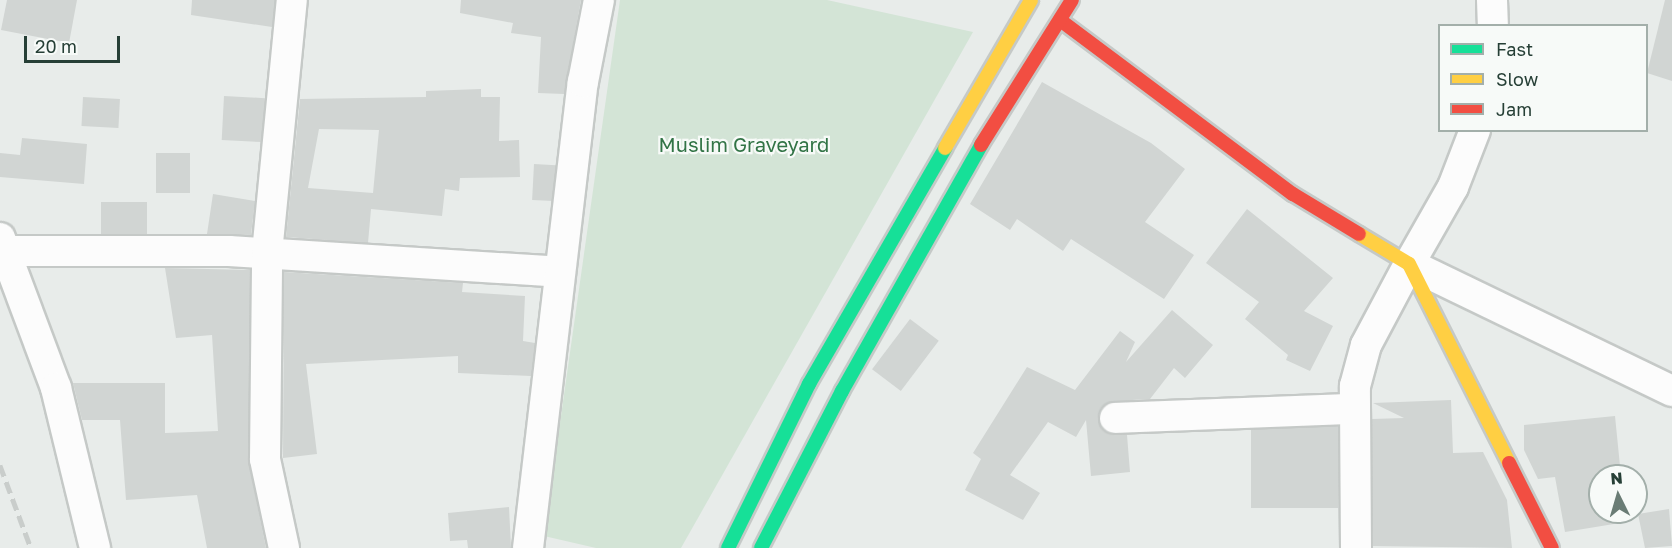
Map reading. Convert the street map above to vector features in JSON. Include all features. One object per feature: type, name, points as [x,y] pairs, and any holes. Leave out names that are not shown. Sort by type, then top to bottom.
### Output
[{"type":"main road","points":[[728,548],[808,384],[1031,0]]},
{"type":"main road","points":[[763,548],[842,392],[995,121],[1072,0]]},
{"type":"main road","points":[[1060,20],[1293,194],[1409,264],[1552,548]]},
{"type":"street","points":[[284,548],[265,459],[267,253],[292,0]]},
{"type":"street","points":[[528,548],[560,272],[599,0]]},
{"type":"street","points":[[1492,0],[1493,24]]},
{"type":"street","points":[[1356,548],[1353,409],[1366,345],[1453,187],[1474,132]]},
{"type":"street","points":[[95,548],[56,388],[2,244],[267,253],[560,272]]},
{"type":"street","points":[[1409,264],[1672,391]]},
{"type":"street","points":[[1115,418],[1353,409]]},
{"type":"green space","name":"Muslim Graveyard","points":[[620,0],[827,0],[973,32],[681,548],[596,548],[544,536]]},
{"type":"building","points":[[7,0],[77,0],[69,43],[1,30]]},
{"type":"building","points":[[192,0],[275,0],[272,27],[191,15]]},
{"type":"building","points":[[461,0],[581,0],[564,94],[538,93],[541,37],[511,33],[513,23],[460,13]]},
{"type":"building","points":[[1665,0],[1672,0],[1672,81],[1648,73]]},
{"type":"building","points":[[1042,82],[1151,143],[1185,169],[1145,222],[1194,255],[1164,299],[1071,239],[1063,251],[1017,219],[1010,230],[970,204]]},
{"type":"building","points":[[481,89],[481,97],[500,97],[499,141],[519,140],[520,177],[460,178],[459,191],[445,189],[442,216],[371,209],[368,243],[286,237],[300,99],[426,97],[426,91]],"holes":[[[319,129],[379,130],[373,193],[308,188]]]},
{"type":"building","points":[[224,96],[265,98],[263,142],[222,140]]},
{"type":"building","points":[[83,97],[120,99],[118,128],[81,126]]},
{"type":"building","points":[[22,138],[87,144],[84,184],[0,177],[0,153],[20,155]]},
{"type":"building","points":[[156,153],[190,153],[190,193],[156,193]]},
{"type":"building","points":[[534,164],[556,165],[554,201],[532,200]]},
{"type":"building","points":[[213,194],[255,201],[251,235],[207,234]]},
{"type":"building","points":[[101,202],[147,202],[147,234],[101,234]]},
{"type":"building","points":[[1247,209],[1333,278],[1304,311],[1333,326],[1310,371],[1286,360],[1288,355],[1245,319],[1259,302],[1206,263]]},
{"type":"building","points":[[165,268],[250,270],[248,459],[266,548],[207,548],[197,495],[126,500],[120,420],[82,420],[73,383],[165,383],[165,433],[218,431],[212,335],[176,338]]},
{"type":"building","points":[[284,272],[463,283],[462,292],[525,296],[523,341],[535,343],[531,376],[458,373],[458,356],[306,364],[317,454],[283,458]]},
{"type":"building","points":[[1172,310],[1213,345],[1185,378],[1174,368],[1150,399],[1114,401],[1100,409],[1101,428],[1127,435],[1130,472],[1091,476],[1086,420],[1076,437],[1048,422],[1010,475],[1040,493],[1023,520],[965,490],[981,459],[973,453],[1027,367],[1075,390],[1120,331],[1135,342],[1126,362]]},
{"type":"building","points":[[910,319],[939,341],[901,391],[872,369]]},
{"type":"building","points":[[1451,400],[1453,453],[1483,452],[1507,500],[1512,548],[1373,546],[1372,419],[1404,418],[1373,403]]},
{"type":"building","points":[[1615,416],[1620,464],[1588,464],[1588,524],[1614,524],[1565,532],[1555,477],[1538,479],[1524,450],[1524,425]]},
{"type":"building","points":[[1251,427],[1338,427],[1338,508],[1251,508]]},
{"type":"building","points":[[509,507],[511,548],[468,548],[467,540],[450,541],[448,513]]},
{"type":"building","points":[[1669,509],[1672,546],[1645,548],[1640,524],[1648,524],[1648,512]]},
{"type":"railway","points":[[0,465],[31,548]]},
{"type":"traffic: fast","points":[[761,548],[842,391],[981,145]]},
{"type":"traffic: fast","points":[[728,548],[809,384],[945,148]]},
{"type":"traffic: slow","points":[[945,148],[1031,0]]},
{"type":"traffic: slow","points":[[1359,234],[1409,264],[1509,463]]},
{"type":"traffic: jam","points":[[981,145],[1072,0]]},
{"type":"traffic: jam","points":[[1060,20],[1293,194],[1359,234]]},
{"type":"traffic: jam","points":[[1509,463],[1552,548]]}]
